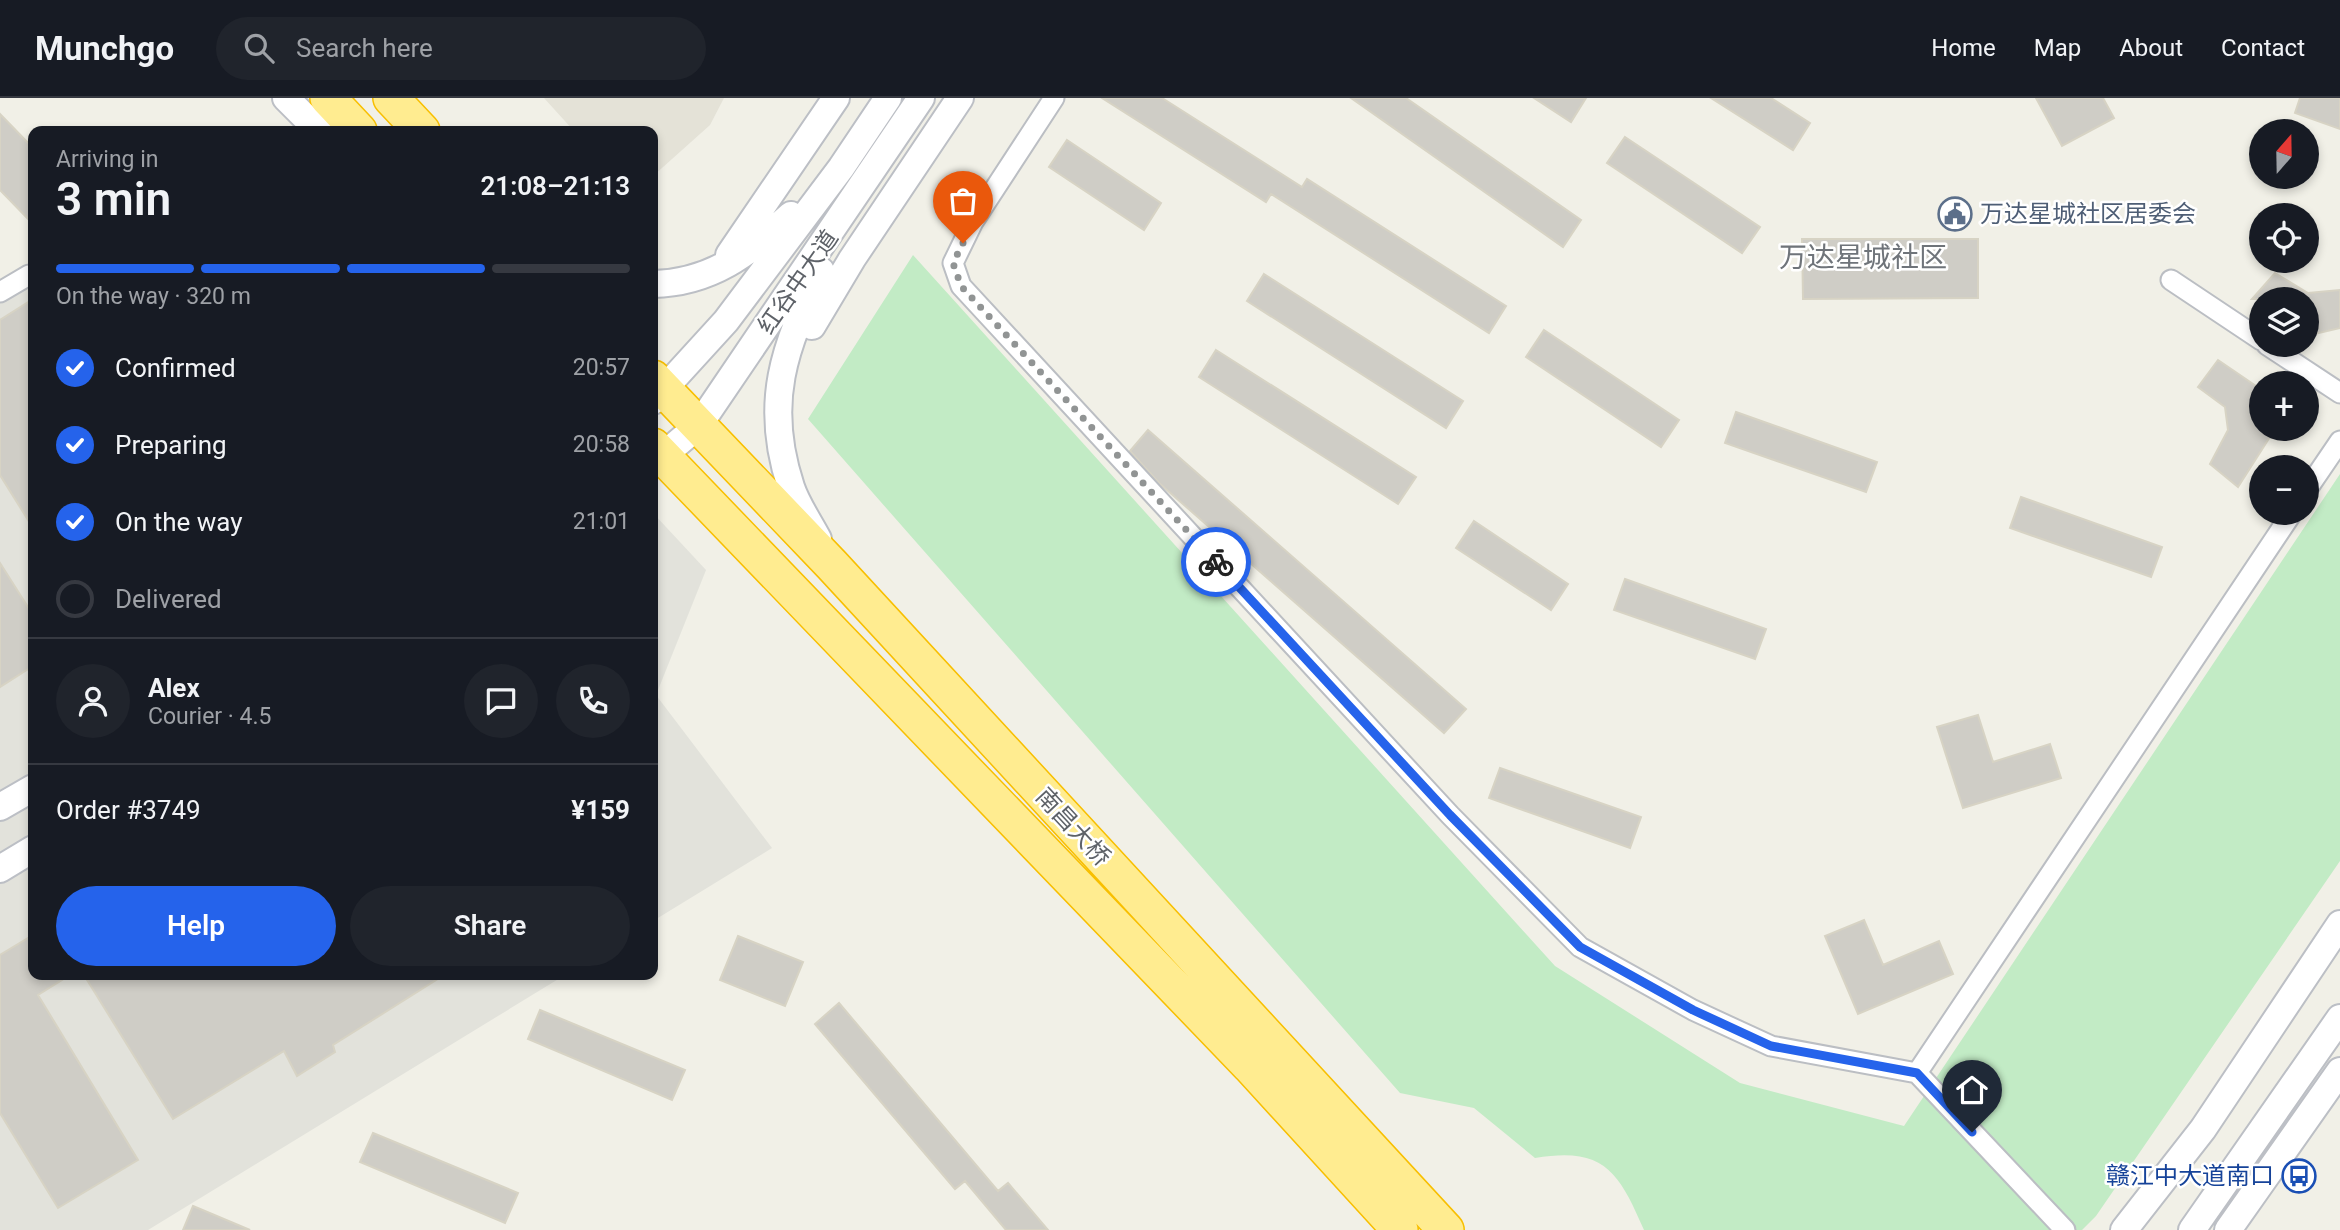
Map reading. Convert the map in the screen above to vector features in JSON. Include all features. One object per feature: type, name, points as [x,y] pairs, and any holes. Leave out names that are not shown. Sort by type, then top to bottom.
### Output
[{"type":"highway","points":[[328,98],[354,126]]},
{"type":"highway","points":[[391,98],[417,126]]},
{"type":"highway","name":"南昌大桥","points":[[658,391],[699,425],[832,565],[1262,1055],[1400,1230]]},
{"type":"highway","name":"南昌大桥","points":[[658,457],[1262,1055],[1446,1230]]},
{"type":"main road","points":[[286,98],[314,126]]},
{"type":"main road","points":[[715,273],[742,238],[836,98]]},
{"type":"main road","name":"红谷中大道","points":[[658,389],[726,321],[841,168],[888,98]]},
{"type":"main road","name":"红谷中大道","points":[[658,454],[699,425],[921,98]]},
{"type":"main road","points":[[777,411],[814,319],[960,98]]},
{"type":"main road","points":[[658,284],[675,284],[715,273],[767,236],[841,168]]},
{"type":"main road","points":[[832,565],[791,488],[777,411],[782,372],[793,329],[857,196]]},
{"type":"main road","points":[[0,807],[28,791]]},
{"type":"main road","points":[[0,869],[28,852]]},
{"type":"main road","points":[[2124,1230],[2203,1129],[2340,924]]},
{"type":"main road","points":[[2192,1230],[2340,1018]]},
{"type":"main road","points":[[2228,1230],[2340,1071]]},
{"type":"street","points":[[1055,98],[973,222],[953,263],[961,286],[1450,815],[1580,947],[1693,1010],[1771,1046],[1917,1073],[2065,1230]]},
{"type":"street","points":[[0,292],[28,276]]},
{"type":"street","points":[[2171,280],[2249,332]]},
{"type":"street","points":[[2285,357],[2340,393]]},
{"type":"street","points":[[2319,472],[2340,441]]},
{"type":"street","points":[[1917,1073],[2284,525]]},
{"type":"shaded area","points":[[544,98],[724,98],[710,125],[658,172],[658,126],[569,126]]},
{"type":"shaded area","points":[[28,284],[28,980],[557,980],[148,1230],[0,1230],[0,302]]},
{"type":"shaded area","points":[[658,518],[706,570],[658,690]]},
{"type":"shaded area","points":[[658,698],[772,848],[658,918]]},
{"type":"green space","points":[[913,255],[1555,966],[1740,1083],[1904,1126],[2306,525],[2319,525],[2319,505],[2340,474],[2340,861],[2096,1216],[2082,1230],[1644,1230],[1617,1179],[1593,1160],[1558,1155],[1535,1158],[1474,1108],[1400,1093],[808,419]]},
{"type":"building","points":[[1102,98],[1162,98],[1302,187],[1307,179],[1506,306],[1489,333],[1271,194],[1266,202]]},
{"type":"building","points":[[1351,98],[1406,98],[1581,220],[1563,247]]},
{"type":"building","points":[[1534,98],[1586,98],[1571,122]]},
{"type":"building","points":[[1711,98],[1771,98],[1810,123],[1793,150]]},
{"type":"building","points":[[2036,98],[2103,98],[2114,118],[2062,146]]},
{"type":"building","points":[[2300,98],[2340,98],[2340,129],[2319,122],[2319,119],[2295,113]]},
{"type":"building","points":[[0,114],[28,143],[28,219],[0,190]]},
{"type":"building","points":[[1625,137],[1760,227],[1742,253],[1607,163]]},
{"type":"building","points":[[1067,140],[1161,203],[1144,230],[1049,167]]},
{"type":"building","points":[[1802,239],[1978,239],[1978,298],[1803,299]]},
{"type":"building","points":[[2275,273],[2298,287],[2263,287]]},
{"type":"building","points":[[1264,274],[1463,401],[1446,428],[1247,301]]},
{"type":"building","points":[[2340,290],[2340,328],[2319,333],[2319,292]]},
{"type":"building","points":[[28,302],[28,520],[0,475],[0,320]]},
{"type":"building","points":[[1544,330],[1679,420],[1661,447],[1526,357]]},
{"type":"building","points":[[1216,350],[1416,477],[1398,504],[1199,377]]},
{"type":"building","points":[[2218,360],[2249,381],[2249,441],[2267,441],[2258,455],[2249,455],[2249,470],[2238,487],[2210,464],[2228,430],[2225,407],[2198,387]]},
{"type":"building","points":[[1736,412],[1877,462],[1866,492],[1725,443]]},
{"type":"building","points":[[1148,430],[1466,709],[1444,733],[1159,483],[1130,451]]},
{"type":"building","points":[[2021,497],[2162,547],[2151,577],[2010,528]]},
{"type":"building","points":[[1474,521],[1568,584],[1551,610],[1456,548]]},
{"type":"building","points":[[0,563],[28,607],[28,669],[0,687]]},
{"type":"building","points":[[1625,579],[1766,629],[1755,659],[1614,610]]},
{"type":"building","points":[[1978,715],[1993,762],[2050,744],[2061,778],[1963,808],[1937,727]]},
{"type":"building","points":[[1500,768],[1641,817],[1630,848],[1489,798]]},
{"type":"building","points":[[1864,920],[1883,965],[1939,941],[1953,974],[1858,1014],[1825,936]]},
{"type":"building","points":[[738,936],[803,962],[785,1006],[720,980]]},
{"type":"building","points":[[28,938],[28,980],[62,980],[38,995],[138,1160],[58,1208],[0,1113],[0,955]]},
{"type":"building","points":[[87,980],[436,980],[333,1045],[335,1052],[297,1076],[284,1051],[173,1119]]},
{"type":"building","points":[[839,1003],[998,1191],[1008,1183],[1048,1230],[1006,1230],[965,1181],[955,1189],[815,1024]]},
{"type":"building","points":[[540,1010],[685,1070],[672,1100],[528,1039]]},
{"type":"building","points":[[373,1133],[518,1193],[505,1223],[360,1162]]},
{"type":"building","points":[[193,1206],[250,1230],[183,1230]]},
{"type":"way so far","points":[[963,243],[953,263],[961,286],[1216,562]]},
{"type":"place","name":"万达星城社区居委会","points":[[1955,214]]},
{"type":"place","name":"赣江中大道南口","points":[[2299,1176]]},
{"type":"district","name":"万达星城社区","points":[[1863,257]]},
{"type":"route","points":[[1216,562],[1450,815],[1580,947],[1693,1010],[1771,1046],[1917,1073],[1972,1132]]}]
